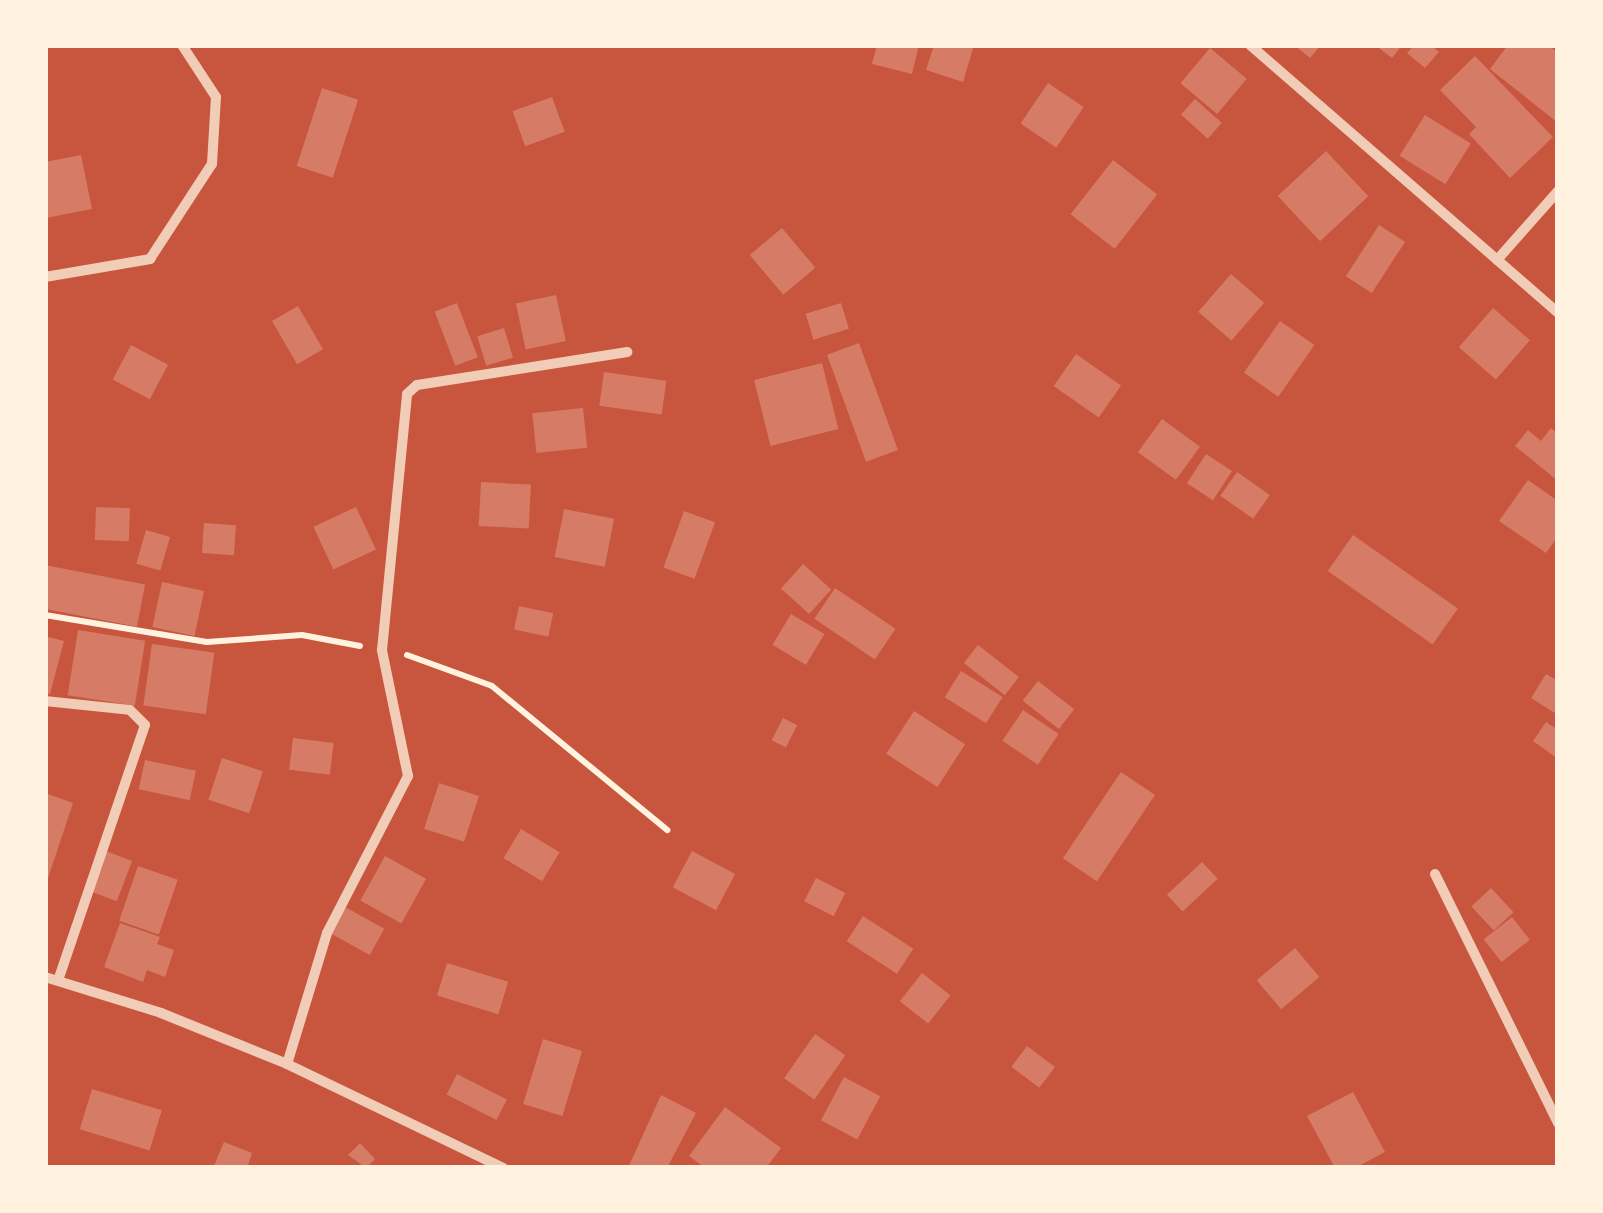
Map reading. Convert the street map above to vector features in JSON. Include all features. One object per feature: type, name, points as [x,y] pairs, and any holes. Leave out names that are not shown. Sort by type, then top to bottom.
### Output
[{"type":"street","points":[[45,277],[150,259],[212,164],[216,97],[182,45]]},
{"type":"street","points":[[1250,45],[1558,313]]},
{"type":"street","points":[[1497,260],[1558,191]]},
{"type":"street","points":[[287,1064],[328,933],[408,776],[382,650],[407,394],[417,385],[627,352]]},
{"type":"street","points":[[45,701],[130,710],[145,724],[59,978]]},
{"type":"street","points":[[1435,874],[1558,1123]]},
{"type":"street","points":[[45,977],[59,978],[287,1064],[503,1168]]},
{"type":"building","points":[[877,45],[919,45],[912,74],[872,64]]},
{"type":"building","points":[[934,45],[974,45],[963,82],[926,70]]},
{"type":"building","points":[[1294,45],[1321,45],[1310,58]]},
{"type":"building","points":[[1375,45],[1402,45],[1392,58]]},
{"type":"building","points":[[1414,45],[1431,45],[1439,52],[1425,68],[1407,53]]},
{"type":"building","points":[[1508,45],[1548,45],[1558,53],[1558,123],[1490,69]]},
{"type":"building","points":[[1210,48],[1247,79],[1217,114],[1180,83]]},
{"type":"building","points":[[1475,56],[1553,137],[1510,178],[1469,134],[1476,127],[1440,90]]},
{"type":"building","points":[[1048,83],[1084,107],[1056,148],[1021,124]]},
{"type":"building","points":[[322,88],[358,100],[333,178],[297,166]]},
{"type":"building","points":[[552,97],[565,132],[525,146],[513,111]]},
{"type":"building","points":[[1195,99],[1222,123],[1208,139],[1181,115]]},
{"type":"building","points":[[1425,115],[1471,144],[1445,184],[1400,156]]},
{"type":"building","points":[[1326,151],[1368,196],[1320,241],[1278,196]]},
{"type":"building","points":[[81,155],[92,209],[46,218],[45,162]]},
{"type":"building","points":[[1113,160],[1157,194],[1115,249],[1071,214]]},
{"type":"building","points":[[1379,225],[1405,242],[1372,293],[1346,276]]},
{"type":"building","points":[[782,228],[815,268],[783,295],[750,255]]},
{"type":"building","points":[[1231,274],[1264,303],[1231,341],[1198,312]]},
{"type":"building","points":[[556,295],[566,341],[526,349],[516,304]]},
{"type":"building","points":[[457,303],[478,357],[455,366],[435,312]]},
{"type":"building","points":[[841,303],[849,329],[814,340],[806,314]]},
{"type":"building","points":[[298,306],[323,349],[297,364],[272,321]]},
{"type":"building","points":[[1493,308],[1530,340],[1496,379],[1459,347]]},
{"type":"building","points":[[1280,321],[1314,345],[1278,397],[1244,373]]},
{"type":"building","points":[[504,328],[513,358],[486,366],[477,336]]},
{"type":"building","points":[[859,343],[898,450],[866,462],[827,355]]},
{"type":"building","points":[[131,345],[168,365],[150,399],[113,379]]},
{"type":"building","points":[[1076,354],[1121,386],[1099,417],[1054,386]]},
{"type":"building","points":[[822,363],[838,429],[771,446],[754,380]]},
{"type":"building","points":[[604,372],[666,381],[662,414],[599,406]]},
{"type":"building","points":[[583,408],[587,448],[536,453],[532,413]]},
{"type":"building","points":[[1162,419],[1200,447],[1176,480],[1138,452]]},
{"type":"building","points":[[1551,428],[1558,434],[1558,481],[1515,446],[1528,430],[1541,441]]},
{"type":"building","points":[[1206,454],[1232,471],[1213,500],[1187,483]]},
{"type":"building","points":[[1237,472],[1270,495],[1253,519],[1220,496]]},
{"type":"building","points":[[1528,480],[1558,501],[1558,536],[1546,553],[1499,521]]},
{"type":"building","points":[[481,482],[531,485],[529,529],[479,526]]},
{"type":"building","points":[[96,507],[130,508],[129,541],[95,540]]},
{"type":"building","points":[[356,507],[376,550],[333,569],[313,527]]},
{"type":"building","points":[[564,509],[614,519],[605,567],[555,557]]},
{"type":"building","points":[[684,511],[715,522],[694,579],[663,567]]},
{"type":"building","points":[[204,523],[236,525],[234,555],[202,553]]},
{"type":"building","points":[[146,530],[170,537],[160,571],[136,564]]},
{"type":"building","points":[[1353,535],[1458,608],[1433,644],[1328,571]]},
{"type":"building","points":[[803,564],[831,589],[809,614],[781,589]]},
{"type":"building","points":[[45,565],[145,584],[137,627],[45,609]]},
{"type":"building","points":[[162,582],[204,591],[194,636],[152,627]]},
{"type":"building","points":[[835,588],[896,629],[875,659],[814,619]]},
{"type":"building","points":[[519,606],[553,613],[548,637],[514,629]]},
{"type":"building","points":[[791,614],[824,634],[806,665],[772,645]]},
{"type":"building","points":[[78,630],[145,641],[135,706],[68,695]]},
{"type":"building","points":[[45,636],[64,641],[50,694],[45,693]]},
{"type":"building","points":[[152,644],[214,653],[206,714],[143,705]]},
{"type":"building","points":[[978,645],[1019,677],[1005,695],[964,663]]},
{"type":"building","points":[[961,671],[1003,697],[986,723],[945,697]]},
{"type":"building","points":[[1546,674],[1558,681],[1558,715],[1531,698]]},
{"type":"building","points":[[1038,681],[1074,709],[1059,729],[1023,701]]},
{"type":"building","points":[[1023,710],[1059,734],[1038,765],[1002,741]]},
{"type":"building","points":[[914,711],[965,744],[937,787],[886,754]]},
{"type":"building","points":[[783,718],[797,725],[786,748],[772,740]]},
{"type":"building","points":[[1546,722],[1558,730],[1558,759],[1533,741]]},
{"type":"building","points":[[293,738],[334,743],[330,775],[289,770]]},
{"type":"building","points":[[222,758],[263,771],[249,813],[208,800]]},
{"type":"building","points":[[145,760],[196,771],[190,800],[139,789]]},
{"type":"building","points":[[1121,772],[1155,795],[1097,881],[1063,858]]},
{"type":"building","points":[[439,783],[479,796],[464,842],[424,829]]},
{"type":"building","points":[[45,793],[73,803],[46,884],[45,884]]},
{"type":"building","points":[[521,829],[560,852],[542,881],[503,858]]},
{"type":"building","points":[[106,851],[132,861],[117,901],[91,891]]},
{"type":"building","points":[[692,851],[735,874],[716,910],[673,887]]},
{"type":"building","points":[[385,856],[426,879],[401,923],[360,901]]},
{"type":"building","points":[[1202,862],[1218,879],[1183,912],[1167,895]]},
{"type":"building","points":[[138,866],[178,880],[159,935],[119,921]]},
{"type":"building","points":[[816,878],[845,893],[834,916],[804,901]]},
{"type":"building","points":[[1491,888],[1514,912],[1494,931],[1471,906]]},
{"type":"building","points":[[345,907],[384,929],[370,955],[330,933]]},
{"type":"building","points":[[863,916],[913,949],[897,974],[847,941]]},
{"type":"building","points":[[1512,917],[1530,940],[1501,962],[1484,939]]},
{"type":"building","points":[[120,923],[160,937],[157,944],[174,950],[165,977],[147,970],[143,982],[104,967]]},
{"type":"building","points":[[1295,948],[1319,977],[1281,1009],[1257,980]]},
{"type":"building","points":[[447,963],[508,982],[498,1014],[437,996]]},
{"type":"building","points":[[922,973],[950,995],[928,1024],[900,1001]]},
{"type":"building","points":[[815,1034],[845,1055],[814,1099],[784,1078]]},
{"type":"building","points":[[543,1039],[582,1051],[562,1116],[523,1104]]},
{"type":"building","points":[[1027,1046],[1055,1067],[1039,1088],[1011,1067]]},
{"type":"building","points":[[457,1074],[507,1099],[496,1120],[447,1094]]},
{"type":"building","points":[[844,1077],[880,1096],[857,1140],[821,1120]]},
{"type":"building","points":[[92,1089],[162,1110],[150,1151],[80,1129]]},
{"type":"building","points":[[1353,1092],[1385,1152],[1355,1168],[1335,1168],[1307,1116]]},
{"type":"building","points":[[661,1095],[696,1113],[667,1168],[628,1168]]},
{"type":"building","points":[[725,1107],[781,1148],[766,1168],[705,1168],[689,1156]]},
{"type":"building","points":[[224,1142],[252,1153],[247,1168],[213,1168]]},
{"type":"building","points":[[360,1143],[375,1159],[366,1168],[348,1155]]}]
